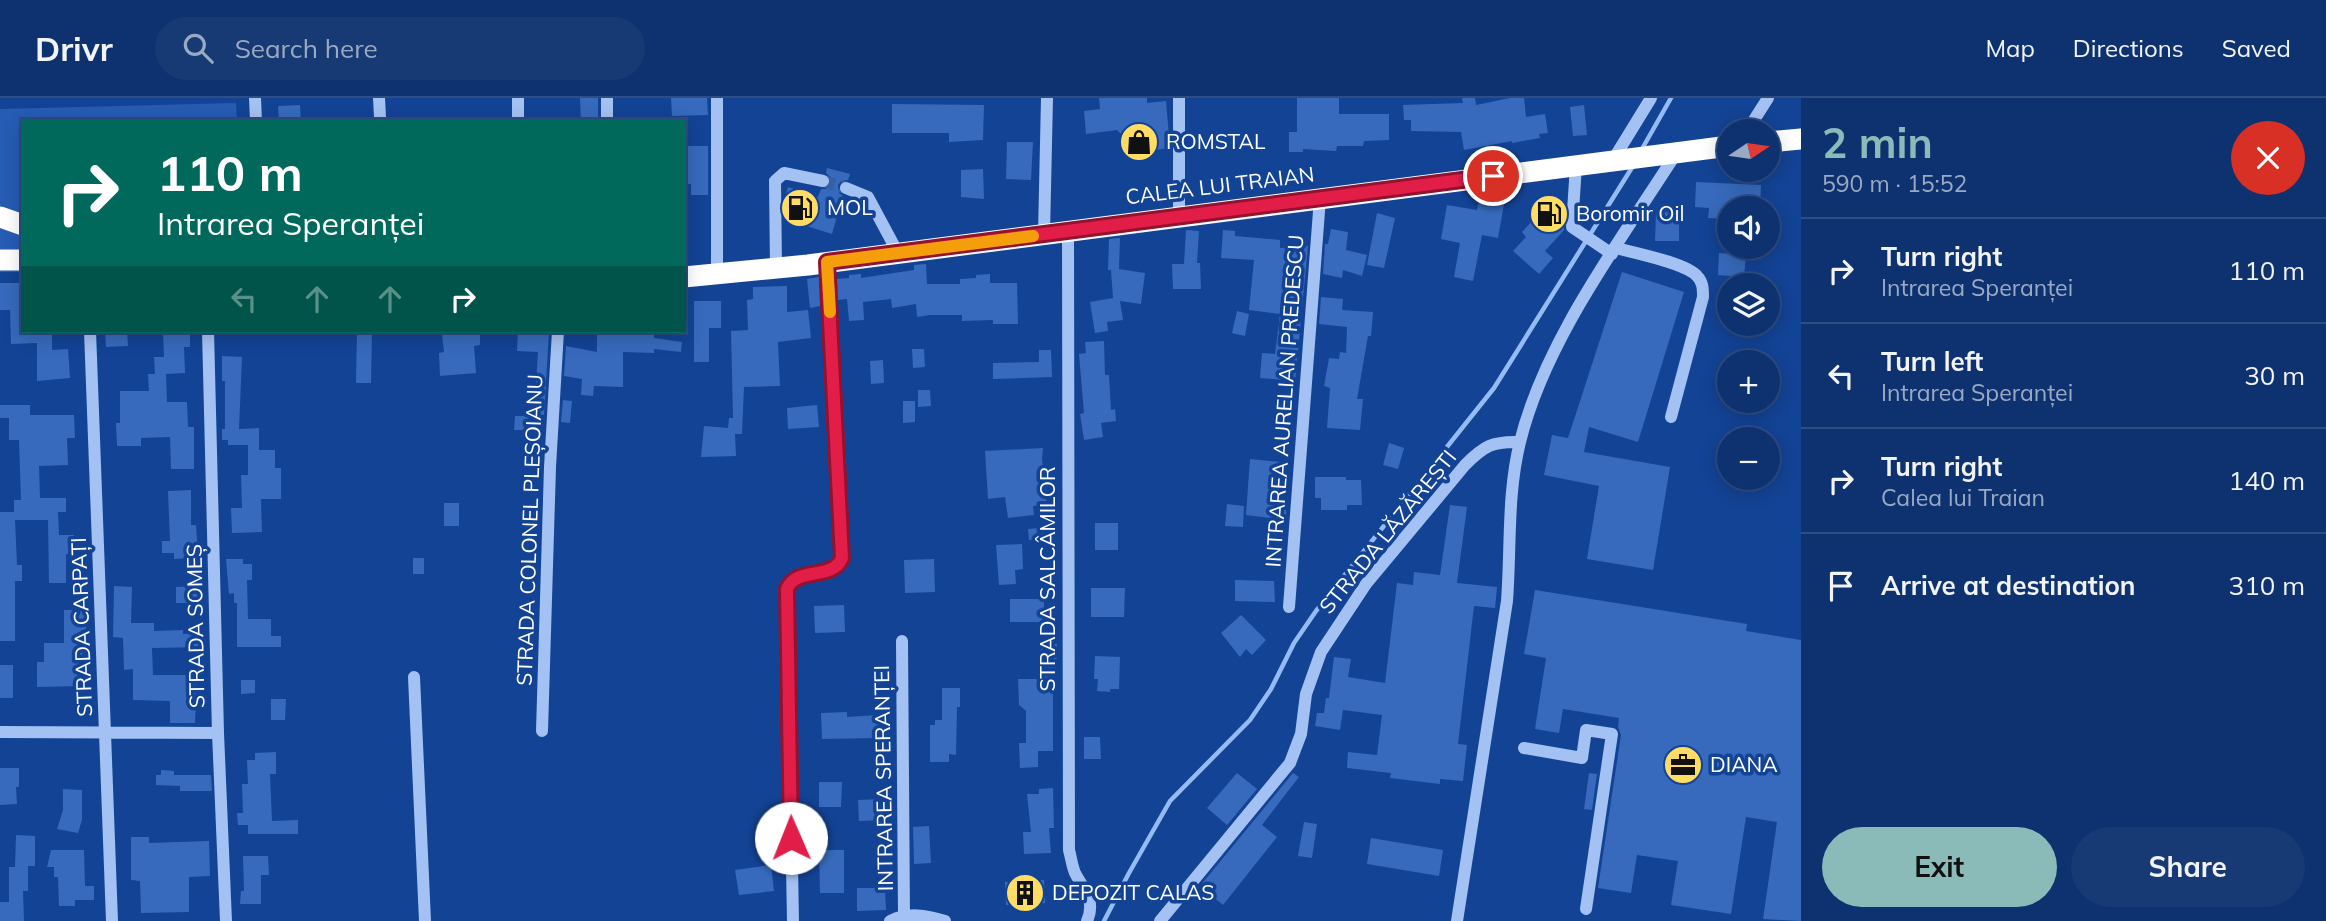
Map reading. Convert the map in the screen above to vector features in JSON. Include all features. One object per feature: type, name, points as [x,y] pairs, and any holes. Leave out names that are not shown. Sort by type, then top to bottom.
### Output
[{"type":"highway","points":[[1780,141],[1801,139]]},
{"type":"highway","name":"CALEA LUI TRAIAN","points":[[686,278],[1717,147]]},
{"type":"highway","points":[[0,217],[21,224]]},
{"type":"highway","points":[[0,260],[21,260]]},
{"type":"street","points":[[255,98],[256,119]]},
{"type":"street","points":[[379,98],[380,117]]},
{"type":"street","points":[[518,98],[518,119]]},
{"type":"street","points":[[607,98],[607,119]]},
{"type":"street","points":[[716,98],[717,275]]},
{"type":"street","points":[[1044,234],[1047,98]]},
{"type":"street","points":[[1179,98],[1179,216]]},
{"type":"street","points":[[1619,160],[1651,98]]},
{"type":"street","points":[[1755,119],[1768,98]]},
{"type":"street","points":[[1457,921],[1507,601],[1510,506],[1520,442],[1533,400],[1573,316],[1677,152]]},
{"type":"street","points":[[1576,165],[1572,227],[1596,245],[1684,267],[1698,276],[1703,286],[1703,297],[1671,417]]},
{"type":"street","points":[[776,268],[775,181],[785,173],[823,181]]},
{"type":"street","points":[[846,188],[868,198],[898,253]]},
{"type":"street","name":"INTRAREA AURELIAN PREDESCU","points":[[1289,607],[1320,198]]},
{"type":"street","name":"STRADA SALCÂMILOR","points":[[1068,231],[1069,850],[1073,870],[1088,892],[1092,908],[1087,921]]},
{"type":"street","points":[[793,921],[787,589],[790,582],[797,577],[834,569],[842,558],[827,262]]},
{"type":"street","name":"STRADA CARPAȚI","points":[[90,333],[112,921]]},
{"type":"street","name":"STRADA SOMEȘ","points":[[208,333],[218,733],[226,921]]},
{"type":"street","name":"STRADA COLONEL PLEȘOIANU","points":[[541,732],[550,467],[558,333]]},
{"type":"street","name":"STRADA LĂZĂREȘTI","points":[[1160,921],[1290,763],[1301,734],[1306,694],[1321,652],[1354,600],[1482,448],[1506,442],[1520,442]]},
{"type":"street","name":"INTRAREA SPERANȚEI","points":[[902,641],[904,916]]},
{"type":"street","points":[[414,677],[425,921]]},
{"type":"street","points":[[1524,748],[1581,758],[1586,730],[1612,734],[1586,909]]},
{"type":"street","points":[[0,732],[218,733]]},
{"type":"street","name":"INTRAREA SPERANȚEI","points":[[890,921],[904,916],[930,916],[944,921]]},
{"type":"shaded area","points":[[236,103],[237,119],[21,119],[21,272],[0,272],[0,109]]},
{"type":"building","points":[[580,98],[598,98],[598,119],[581,119]]},
{"type":"building","points":[[671,98],[707,98],[708,115],[672,116]]},
{"type":"building","points":[[1099,98],[1147,98],[1147,103],[1166,101],[1170,148],[1139,152],[1117,130],[1086,134],[1084,111],[1100,109]]},
{"type":"building","points":[[1297,98],[1339,98],[1339,114],[1389,114],[1389,140],[1364,141],[1363,146],[1337,146],[1336,151],[1303,149],[1303,152],[1289,152],[1289,132],[1297,132]]},
{"type":"building","points":[[1462,98],[1475,98],[1476,105],[1524,98],[1526,117],[1545,114],[1548,133],[1539,134],[1540,138],[1464,150],[1461,132],[1411,131],[1411,120],[1404,120],[1403,105],[1463,103]]},
{"type":"building","points":[[892,104],[984,105],[983,140],[949,142],[949,133],[892,133]]},
{"type":"building","points":[[300,105],[301,119],[279,119],[278,106]]},
{"type":"building","points":[[1584,105],[1587,135],[1573,136],[1570,107]]},
{"type":"building","points":[[1007,142],[1033,142],[1031,180],[1006,179]]},
{"type":"building","points":[[686,146],[708,146],[708,195],[691,195],[691,184],[686,184]]},
{"type":"building","points":[[827,168],[850,174],[848,180],[841,181],[838,185],[839,193],[843,196],[832,234],[800,224],[800,220],[784,219],[784,202],[788,187],[818,197],[821,189],[826,189],[831,183],[831,178],[826,173]]},
{"type":"building","points":[[983,169],[984,199],[961,197],[961,170]]},
{"type":"building","points":[[1696,182],[1761,185],[1761,196],[1717,196],[1717,218],[1708,218],[1709,208],[1695,207]]},
{"type":"building","points":[[1479,199],[1504,204],[1498,238],[1482,235],[1473,281],[1454,277],[1460,243],[1441,239],[1447,205],[1477,210]]},
{"type":"building","points":[[1542,200],[1564,219],[1564,230],[1545,251],[1553,258],[1539,274],[1513,251],[1526,237],[1522,232],[1534,219],[1529,215]]},
{"type":"building","points":[[1656,212],[1679,212],[1679,241],[1655,241]]},
{"type":"building","points":[[1377,213],[1395,218],[1384,268],[1367,265]]},
{"type":"building","points":[[1331,229],[1348,232],[1346,250],[1367,255],[1362,276],[1343,270],[1342,278],[1323,274],[1325,244],[1328,244]]},
{"type":"building","points":[[1186,230],[1199,231],[1197,263],[1200,263],[1201,289],[1173,289],[1172,264],[1184,264]]},
{"type":"building","points":[[1223,230],[1235,231],[1235,236],[1280,240],[1280,248],[1308,246],[1295,381],[1260,378],[1262,353],[1275,354],[1280,314],[1249,310],[1254,260],[1221,258]]},
{"type":"building","points":[[1120,238],[1119,269],[1145,273],[1141,304],[1120,301],[1123,320],[1107,322],[1108,331],[1095,333],[1090,302],[1113,298],[1111,270],[1108,270],[1109,239]]},
{"type":"building","points":[[1719,259],[1746,259],[1744,273],[1718,273]]},
{"type":"building","points":[[926,264],[927,284],[960,284],[960,279],[990,274],[990,283],[1017,283],[1018,324],[993,324],[993,320],[962,321],[962,315],[917,317],[916,304],[892,308],[891,299],[863,302],[864,320],[849,321],[847,299],[838,300],[837,279],[849,278],[849,275],[861,274],[861,278],[914,270],[914,265]]},
{"type":"building","points":[[1622,272],[1684,292],[1638,442],[1589,427],[1584,452],[1670,467],[1653,570],[1587,559],[1599,486],[1544,475],[1552,435],[1568,438]]},
{"type":"building","points":[[819,277],[820,306],[810,308],[807,279]]},
{"type":"building","points":[[0,283],[21,283],[21,333],[52,333],[52,350],[68,349],[70,378],[37,381],[37,343],[11,344],[10,310],[0,310]]},
{"type":"building","points":[[787,286],[787,312],[808,310],[811,338],[778,342],[780,386],[744,387],[742,434],[735,434],[736,456],[701,457],[704,426],[728,428],[729,418],[733,418],[731,331],[748,330],[747,300],[753,299],[753,287]]},
{"type":"building","points":[[1321,297],[1343,299],[1342,310],[1373,312],[1371,336],[1368,336],[1357,399],[1363,399],[1360,430],[1327,428],[1330,388],[1324,386],[1329,358],[1339,359],[1340,352],[1346,353],[1347,327],[1319,324]]},
{"type":"building","points":[[694,301],[721,301],[721,328],[709,328],[709,362],[694,362]]},
{"type":"building","points":[[1237,311],[1249,314],[1245,336],[1232,333]]},
{"type":"building","points":[[105,333],[127,333],[128,346],[106,347]]},
{"type":"building","points":[[163,333],[190,333],[190,347],[184,347],[185,373],[166,374],[167,402],[187,402],[188,427],[194,427],[194,469],[171,469],[170,437],[141,438],[141,446],[117,446],[116,423],[120,423],[120,391],[149,391],[148,374],[155,374],[154,357],[164,357]]},
{"type":"building","points":[[357,333],[372,333],[371,383],[356,383]]},
{"type":"building","points":[[480,333],[480,345],[474,346],[476,373],[440,376],[439,353],[444,352],[442,334]]},
{"type":"building","points":[[518,333],[549,333],[544,415],[534,414],[538,352],[517,351]]},
{"type":"building","points":[[597,333],[654,333],[654,338],[682,342],[681,352],[654,349],[654,353],[623,352],[623,387],[594,386],[593,396],[581,395],[582,379],[564,376],[566,346],[597,352]]},
{"type":"building","points":[[1104,341],[1105,375],[1109,375],[1111,410],[1115,409],[1116,421],[1101,423],[1103,437],[1084,440],[1080,414],[1084,413],[1079,354],[1086,353],[1085,342]]},
{"type":"building","points":[[912,349],[924,349],[925,367],[913,368]]},
{"type":"building","points":[[1039,350],[1051,350],[1052,377],[993,379],[993,363],[1039,362]]},
{"type":"building","points":[[222,356],[242,357],[239,429],[259,428],[259,450],[275,450],[275,468],[281,468],[281,499],[261,499],[262,532],[232,533],[231,508],[242,508],[241,475],[248,475],[248,445],[228,445],[228,440],[222,440],[222,429],[225,429],[225,381],[222,381]]},
{"type":"building","points":[[883,360],[884,383],[871,384],[870,361]]},
{"type":"building","points":[[918,390],[930,390],[931,406],[918,407]]},
{"type":"building","points":[[563,400],[572,401],[570,423],[561,422]]},
{"type":"building","points":[[903,401],[915,401],[915,422],[903,423]]},
{"type":"building","points":[[0,405],[30,405],[30,415],[74,415],[75,438],[67,438],[68,465],[39,466],[40,498],[66,498],[66,512],[58,512],[59,535],[74,535],[75,554],[66,554],[66,583],[49,583],[48,520],[15,520],[17,565],[22,565],[22,581],[15,581],[15,641],[0,641],[0,512],[14,512],[14,500],[21,500],[19,440],[9,440],[9,418],[0,418]]},
{"type":"building","points":[[817,405],[819,427],[788,429],[787,408]]},
{"type":"building","points":[[515,416],[528,416],[527,430],[514,430]]},
{"type":"building","points":[[1389,443],[1404,448],[1398,469],[1383,465]]},
{"type":"building","points":[[1043,448],[1047,505],[1033,506],[1034,515],[1008,518],[1005,497],[988,499],[985,451]]},
{"type":"building","points":[[1250,459],[1281,462],[1281,498],[1286,502],[1286,520],[1246,515]]},
{"type":"building","points":[[1315,477],[1361,480],[1362,505],[1347,505],[1347,510],[1321,510],[1321,498],[1315,498]]},
{"type":"building","points":[[191,490],[191,525],[196,525],[198,554],[194,554],[194,558],[174,559],[174,553],[162,553],[162,541],[170,541],[168,491]]},
{"type":"building","points":[[444,503],[459,503],[459,526],[444,526]]},
{"type":"building","points":[[1227,504],[1244,506],[1243,527],[1225,526]]},
{"type":"building","points":[[1450,505],[1467,507],[1457,583],[1497,587],[1495,608],[1474,606],[1458,744],[1467,745],[1463,781],[1440,779],[1440,784],[1390,778],[1391,773],[1347,768],[1348,752],[1377,755],[1382,715],[1343,710],[1340,730],[1315,726],[1317,713],[1324,713],[1326,698],[1329,698],[1334,657],[1351,659],[1348,677],[1385,683],[1397,583],[1413,585],[1414,572],[1440,575]]},
{"type":"building","points":[[1095,523],[1118,523],[1118,550],[1095,550]]},
{"type":"building","points":[[1050,527],[1051,539],[1029,540],[1028,529]]},
{"type":"building","points":[[1022,544],[1023,569],[1015,570],[1016,584],[999,585],[996,545]]},
{"type":"building","points":[[413,558],[424,558],[424,574],[413,574]]},
{"type":"building","points":[[226,559],[243,559],[243,564],[252,564],[252,580],[247,580],[248,619],[271,619],[271,636],[281,636],[281,647],[237,647],[237,603],[234,603],[234,593],[229,594]]},
{"type":"building","points":[[934,559],[935,592],[905,593],[904,560]]},
{"type":"building","points":[[1235,580],[1274,581],[1275,602],[1235,601]]},
{"type":"building","points":[[114,586],[132,587],[131,623],[154,623],[154,631],[183,630],[183,634],[205,633],[206,647],[152,648],[153,675],[197,675],[195,723],[170,723],[170,701],[133,700],[133,669],[124,670],[123,638],[113,637]]},
{"type":"building","points":[[197,586],[197,603],[176,603],[176,587]]},
{"type":"building","points":[[1091,588],[1125,588],[1124,617],[1091,617]]},
{"type":"building","name":"DIANA","points":[[1535,590],[1747,624],[1746,631],[1801,640],[1801,921],[1763,919],[1777,822],[1746,817],[1731,914],[1671,905],[1678,861],[1637,855],[1631,893],[1598,888],[1621,735],[1619,718],[1563,709],[1559,733],[1535,729],[1546,658],[1524,654]]},
{"type":"building","points":[[1010,599],[1044,599],[1044,622],[1010,622]]},
{"type":"building","points":[[844,605],[845,632],[815,633],[814,606]]},
{"type":"building","points":[[64,610],[86,610],[86,630],[81,630],[84,686],[37,687],[37,662],[44,662],[44,643],[64,643]]},
{"type":"building","points":[[1241,615],[1266,640],[1252,655],[1246,649],[1240,657],[1221,633]]},
{"type":"building","points":[[1041,644],[1057,644],[1056,671],[1053,671],[1053,751],[1038,751],[1038,767],[1020,768],[1019,743],[1026,743],[1026,711],[1019,705],[1018,679],[1041,679]]},
{"type":"building","points":[[1095,656],[1120,657],[1119,689],[1110,689],[1110,692],[1097,691],[1098,679],[1094,679]]},
{"type":"building","points":[[0,665],[13,665],[13,698],[0,698]]},
{"type":"building","points":[[241,680],[255,680],[255,693],[241,694]]},
{"type":"building","points":[[942,688],[960,688],[956,755],[949,754],[949,762],[930,762],[930,725],[935,725],[935,720],[942,720]]},
{"type":"building","points":[[271,699],[286,699],[285,720],[271,720]]},
{"type":"building","points":[[847,712],[847,717],[878,715],[879,738],[822,739],[821,713]]},
{"type":"building","points":[[1084,737],[1100,737],[1101,759],[1084,759]]},
{"type":"building","points":[[276,752],[276,774],[270,774],[272,821],[298,820],[298,834],[248,834],[248,825],[238,825],[237,813],[243,813],[242,784],[248,784],[247,760],[255,760],[255,753]]},
{"type":"building","points":[[0,768],[19,768],[17,804],[0,805]]},
{"type":"building","points":[[161,770],[174,771],[174,775],[211,775],[212,791],[180,791],[180,786],[156,785],[156,775],[161,775]]},
{"type":"building","points":[[1237,773],[1257,789],[1227,825],[1207,808]]},
{"type":"building","points":[[1293,773],[1299,777],[1262,825],[1277,837],[1223,905],[1200,886]]},
{"type":"building","points":[[1589,773],[1597,774],[1592,810],[1584,809]]},
{"type":"building","points":[[819,782],[842,782],[841,807],[819,807]]},
{"type":"building","points":[[1053,788],[1054,828],[1049,828],[1051,853],[1024,854],[1023,832],[1031,832],[1027,794],[1039,794],[1039,789]]},
{"type":"building","points":[[63,789],[82,790],[82,820],[78,833],[57,829],[63,810]]},
{"type":"building","points":[[886,799],[887,820],[859,821],[858,800]]},
{"type":"building","points":[[1304,822],[1317,824],[1312,858],[1298,856]]},
{"type":"building","points":[[929,826],[931,863],[914,864],[913,827]]},
{"type":"building","points":[[16,835],[35,836],[35,866],[28,866],[28,891],[23,891],[24,921],[0,921],[0,902],[9,902],[9,867],[15,867]]},
{"type":"building","points":[[131,837],[149,837],[149,843],[209,841],[210,876],[189,877],[189,912],[141,913],[140,881],[131,880]]},
{"type":"building","points":[[1371,838],[1443,850],[1439,876],[1367,864]]},
{"type":"building","points":[[51,850],[84,850],[85,886],[94,886],[94,900],[75,900],[75,906],[59,906],[58,877],[54,877],[54,867],[47,867]]},
{"type":"building","points":[[819,850],[844,850],[844,893],[820,893]]},
{"type":"building","points":[[243,856],[268,856],[269,875],[261,875],[261,904],[240,904],[241,891],[244,891]]},
{"type":"building","points":[[771,865],[774,891],[739,895],[735,870]]},
{"type":"building","name":"DEPOZIT CALAS","points":[[1044,880],[1045,903],[1006,905],[1005,882]]},
{"type":"building","points":[[857,888],[885,888],[886,910],[857,911]]},
{"type":"waterway","points":[[1642,149],[1671,98]]},
{"type":"waterway","points":[[1104,921],[1170,801],[1250,720],[1271,689],[1294,643],[1316,611],[1494,388],[1633,166]]},
{"type":"tunnel","points":[[823,181],[846,188]]},
{"type":"slow traffic","points":[[830,312],[827,262],[1033,236]]},
{"type":"place","name":"ROMSTAL","points":[[1139,142]]},
{"type":"place","name":"MOL","points":[[800,208]]},
{"type":"place","name":"Boromir Oil","points":[[1549,214]]},
{"type":"place","name":"DIANA","points":[[1683,765]]},
{"type":"place","name":"DEPOZIT CALAS","points":[[1025,893]]},
{"type":"route","points":[[791,838],[787,589],[790,582],[797,577],[834,569],[842,558],[827,262],[1493,176]]}]
